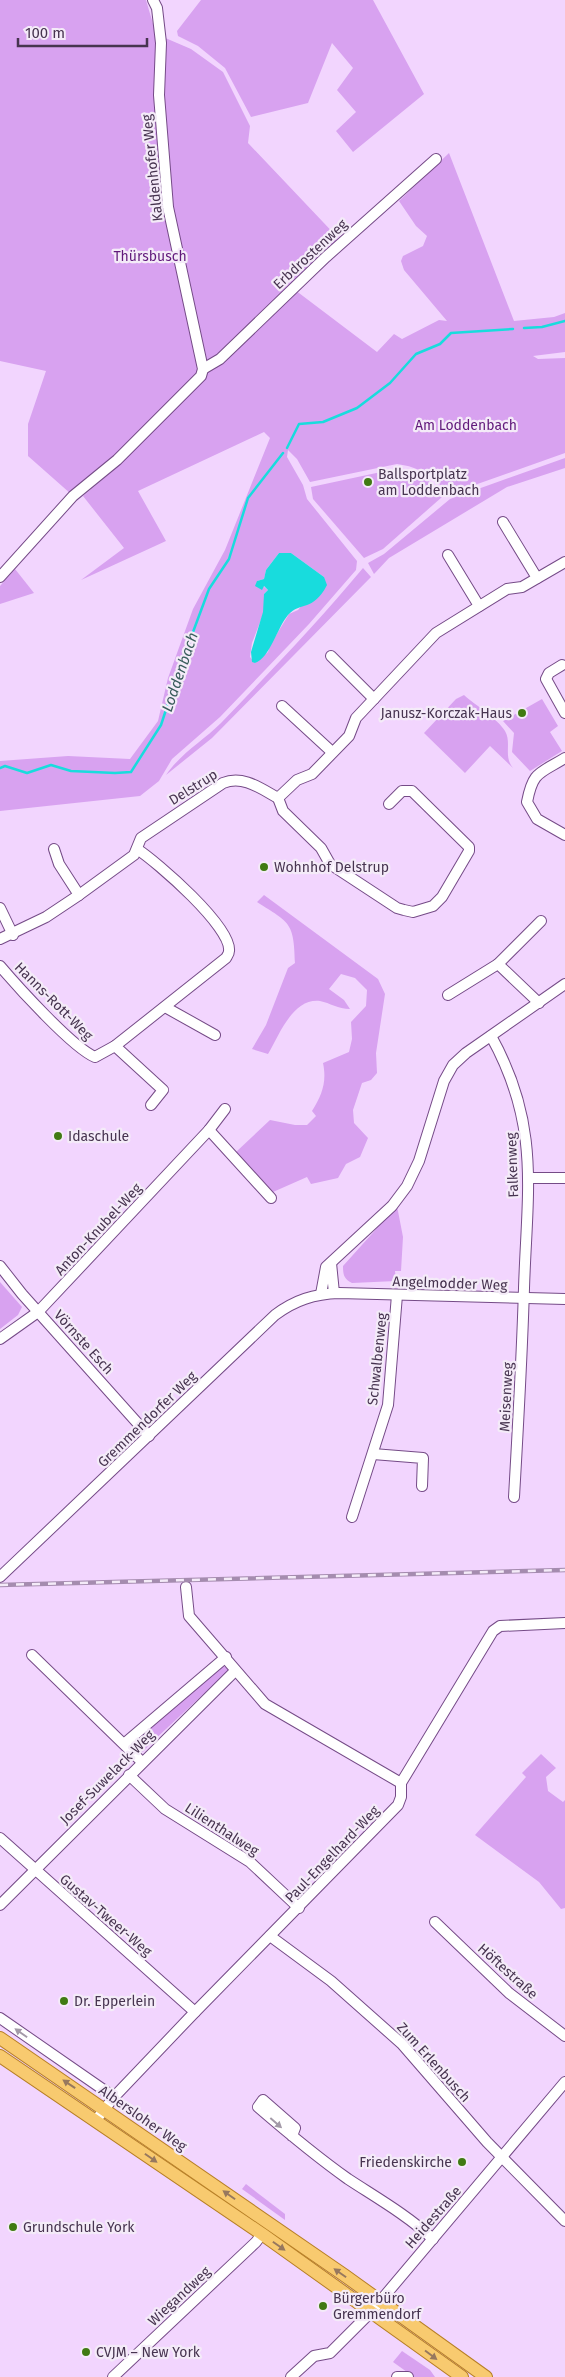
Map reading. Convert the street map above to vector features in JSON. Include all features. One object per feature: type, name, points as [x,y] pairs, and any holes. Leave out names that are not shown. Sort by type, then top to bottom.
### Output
[{"type":"main road","name":"Albersloher Weg","points":[[0,2038],[105,2109],[265,2228],[371,2312],[461,2371],[486,2377]]},
{"type":"main road","name":"Albersloher Weg","points":[[0,2056],[96,2120],[380,2301],[461,2371]]},
{"type":"street","name":"Kaldenhofer Weg","points":[[152,0],[157,8],[161,43],[159,95],[168,208],[202,366]]},
{"type":"street","name":"Erbdrostenweg","points":[[0,577],[74,496],[124,453],[201,376],[202,366],[220,359],[326,257],[436,159]]},
{"type":"street","points":[[503,522],[537,578]]},
{"type":"street","points":[[448,555],[479,606]]},
{"type":"street","points":[[389,804],[402,791],[412,791],[469,847],[469,851],[442,896],[433,906],[423,910],[413,912],[397,908],[330,864],[322,848],[283,811],[278,798],[297,780],[312,774],[349,736],[356,718],[436,633],[507,590],[522,587],[565,562]]},
{"type":"street","points":[[331,656],[374,699]]},
{"type":"street","points":[[562,665],[549,673],[546,679],[565,713]]},
{"type":"street","points":[[282,706],[332,752]]},
{"type":"street","points":[[565,758],[536,775],[530,782],[527,802],[537,819],[565,835]]},
{"type":"street","name":"Delstrup","points":[[0,939],[46,917],[79,895],[134,855],[142,838],[223,783],[234,779],[243,780],[278,798]]},
{"type":"street","points":[[54,849],[59,864],[79,895]]},
{"type":"street","name":"Hanns-Rott-Weg","points":[[0,966],[15,984],[88,1054],[95,1057],[115,1046],[226,958],[229,951],[227,942],[213,920],[182,886],[138,849]]},
{"type":"street","points":[[0,908],[13,934]]},
{"type":"street","points":[[448,995],[498,964],[541,921]]},
{"type":"street","points":[[498,964],[539,1003]]},
{"type":"street","points":[[321,1294],[324,1272],[338,1254],[392,1206],[407,1186],[419,1161],[444,1081],[453,1065],[466,1053],[565,984]]},
{"type":"street","points":[[165,1007],[215,1035]]},
{"type":"street","name":"Falkenweg","points":[[491,1036],[504,1062],[521,1107],[528,1151],[529,1178],[524,1299]]},
{"type":"street","points":[[115,1046],[163,1090],[151,1105]]},
{"type":"street","name":"Anton-Knubel-Weg","points":[[0,1339],[38,1312],[209,1130],[225,1109]]},
{"type":"street","points":[[209,1130],[271,1198]]},
{"type":"street","points":[[529,1178],[565,1178]]},
{"type":"street","points":[[332,1263],[334,1294]]},
{"type":"street","name":"Vörnste Esch","points":[[0,1266],[38,1312],[149,1436]]},
{"type":"street","name":"Gremmendorfer Weg","points":[[0,1577],[275,1315],[296,1302],[321,1294],[334,1294]]},
{"type":"street","name":"Angelmodder Weg","points":[[334,1294],[565,1299]]},
{"type":"street","name":"Schwalbenweg","points":[[352,1517],[388,1405],[397,1296]]},
{"type":"street","name":"Meisenweg","points":[[514,1497],[524,1299]]},
{"type":"street","points":[[373,1454],[423,1458],[422,1486]]},
{"type":"street","points":[[186,1588],[189,1616],[265,1704],[401,1783]]},
{"type":"street","name":"Paul-Engelhard-Weg","points":[[96,2120],[114,2097],[195,2012],[398,1805],[401,1797],[401,1783],[493,1632],[500,1626],[565,1623]]},
{"type":"street","points":[[32,1655],[142,1762]]},
{"type":"street","name":"Josef-Suwelack-Weg","points":[[125,1744],[226,1658]]},
{"type":"street","name":"Josef-Suwelack-Weg","points":[[0,1905],[33,1870],[235,1671]]},
{"type":"street","name":"Lilienthalweg","points":[[129,1775],[165,1808],[250,1862],[298,1908]]},
{"type":"street","name":"Gustav-Tweer-Weg","points":[[0,1838],[33,1870],[195,2012]]},
{"type":"street","name":"Höftestraße","points":[[435,1922],[509,1993],[565,2036]]},
{"type":"street","name":"Zum Erlenbusch","points":[[270,1936],[330,1981],[402,2044],[502,2158],[565,2221]]},
{"type":"street","name":"Albersloher Weg","points":[[0,2018],[114,2097]]},
{"type":"street","name":"Heidestraße","points":[[291,2377],[314,2356],[330,2353],[371,2312],[565,2082]]},
{"type":"street","points":[[292,2136],[339,2172],[396,2209],[433,2239]]},
{"type":"street","name":"Wiegandweg","points":[[114,2377],[256,2242],[265,2228]]},
{"type":"street","points":[[397,2377],[408,2377]]},
{"type":"green space","name":"Thürsbusch","points":[[0,0],[146,0],[156,34],[191,49],[223,72],[250,126],[248,143],[341,241],[295,290],[377,352],[394,334],[402,339],[439,320],[447,321],[404,270],[401,261],[403,256],[423,246],[427,236],[416,226],[399,201],[449,153],[514,321],[554,317],[565,313],[565,352],[533,356],[538,359],[565,358],[565,453],[448,493],[426,473],[413,467],[397,464],[310,482],[297,459],[288,450],[287,457],[303,485],[307,499],[357,561],[356,570],[309,624],[220,717],[172,759],[159,781],[140,796],[0,811],[0,761],[68,756],[130,759],[158,721],[168,678],[193,609],[225,550],[270,438],[264,432],[138,491],[166,541],[81,580],[124,548],[83,496],[116,468],[108,467],[71,494],[28,456],[28,424],[46,371],[0,361]],"holes":[[[279,553],[291,553],[324,577],[298,610],[289,614],[270,645],[268,652],[255,663],[250,657],[252,643],[264,612],[264,594],[268,590],[257,581],[264,579],[266,570]]]},
{"type":"green space","points":[[201,0],[373,0],[424,94],[353,152],[336,131],[356,112],[337,90],[353,68],[332,43],[308,103],[251,117],[225,68],[198,46],[178,36],[177,31]]},
{"type":"green space","points":[[565,458],[565,468],[507,487],[389,558],[374,574],[368,563],[384,554],[450,499]]},
{"type":"green space","points":[[395,469],[411,472],[423,477],[433,485],[442,497],[383,549],[364,558],[313,499],[311,487]]},
{"type":"green space","points":[[363,568],[371,577],[212,738],[166,775],[178,760],[221,723],[258,685]]},
{"type":"green space","points":[[15,569],[34,593],[0,604],[0,586]]},
{"type":"green space","points":[[464,695],[502,726],[507,736],[508,754],[513,768],[490,746],[465,773],[424,733],[456,699]]},
{"type":"green space","points":[[542,699],[558,726],[550,732],[562,751],[530,771],[512,752],[514,733],[503,721]]},
{"type":"green space","points":[[264,895],[378,979],[385,994],[376,1053],[377,1073],[371,1080],[362,1083],[353,1110],[354,1123],[368,1138],[360,1157],[346,1164],[338,1178],[311,1184],[307,1177],[273,1192],[236,1152],[270,1120],[295,1125],[307,1125],[316,1116],[312,1111],[323,1088],[323,1063],[349,1052],[352,1039],[351,1022],[366,1006],[367,990],[355,978],[341,974],[329,989],[344,1000],[350,1009],[320,1001],[302,1005],[288,1020],[268,1054],[252,1049],[266,1025],[288,968],[295,963],[291,931],[283,920],[257,902]]},
{"type":"green space","points":[[397,1206],[403,1237],[401,1271],[395,1271],[396,1281],[352,1283],[347,1280],[344,1276],[343,1266]]},
{"type":"green space","points":[[0,1282],[22,1307],[18,1315],[0,1329]]},
{"type":"green space","points":[[222,1666],[228,1668],[227,1672],[143,1752],[138,1752],[134,1744],[139,1738]]},
{"type":"green space","points":[[541,1754],[556,1768],[546,1777],[548,1791],[563,1802],[565,1800],[565,1908],[561,1909],[539,1882],[475,1835],[526,1777],[522,1773]]},
{"type":"green space","points":[[246,2184],[285,2214],[285,2220],[242,2189]]},
{"type":"green space","points":[[402,2351],[430,2370],[435,2377],[414,2377],[393,2362]]},
{"type":"shaded area","points":[[279,553],[291,553],[324,577],[327,585],[312,603],[298,608],[288,615],[265,655],[255,663],[252,662],[251,652],[263,612],[264,594],[268,590],[264,586],[262,590],[255,586],[257,581],[264,579],[266,570]]},
{"type":"waterway","name":"Loddenbach","points":[[524,328],[542,327],[565,321]]},
{"type":"waterway","name":"Loddenbach","points":[[287,448],[299,424],[323,422],[357,408],[390,383],[416,354],[440,344],[451,333],[513,329]]},
{"type":"waterway","name":"Loddenbach","points":[[0,768],[5,766],[27,773],[51,765],[71,771],[131,772],[161,725],[209,589],[229,559],[248,498],[283,453]]},
{"type":"railway","points":[[0,1585],[565,1570]]},
{"type":"place","name":"Ballsportplatz am Loddenbach","points":[[368,482]]},
{"type":"place","name":"Janusz-Korczak-Haus","points":[[522,713]]},
{"type":"place","name":"Wohnhof Delstrup","points":[[264,867]]},
{"type":"place","name":"Idaschule","points":[[58,1136]]},
{"type":"place","name":"Dr. Epperlein","points":[[64,2001]]},
{"type":"place","name":"Friedenskirche","points":[[462,2162]]},
{"type":"place","name":"Grundschule York","points":[[13,2227]]},
{"type":"place","name":"Bürgerbüro Gremmendorf","points":[[323,2306]]},
{"type":"place","name":"CVJM – New York","points":[[86,2352]]},
{"type":"park label","name":"Am Loddenbach","points":[[466,425]]}]
